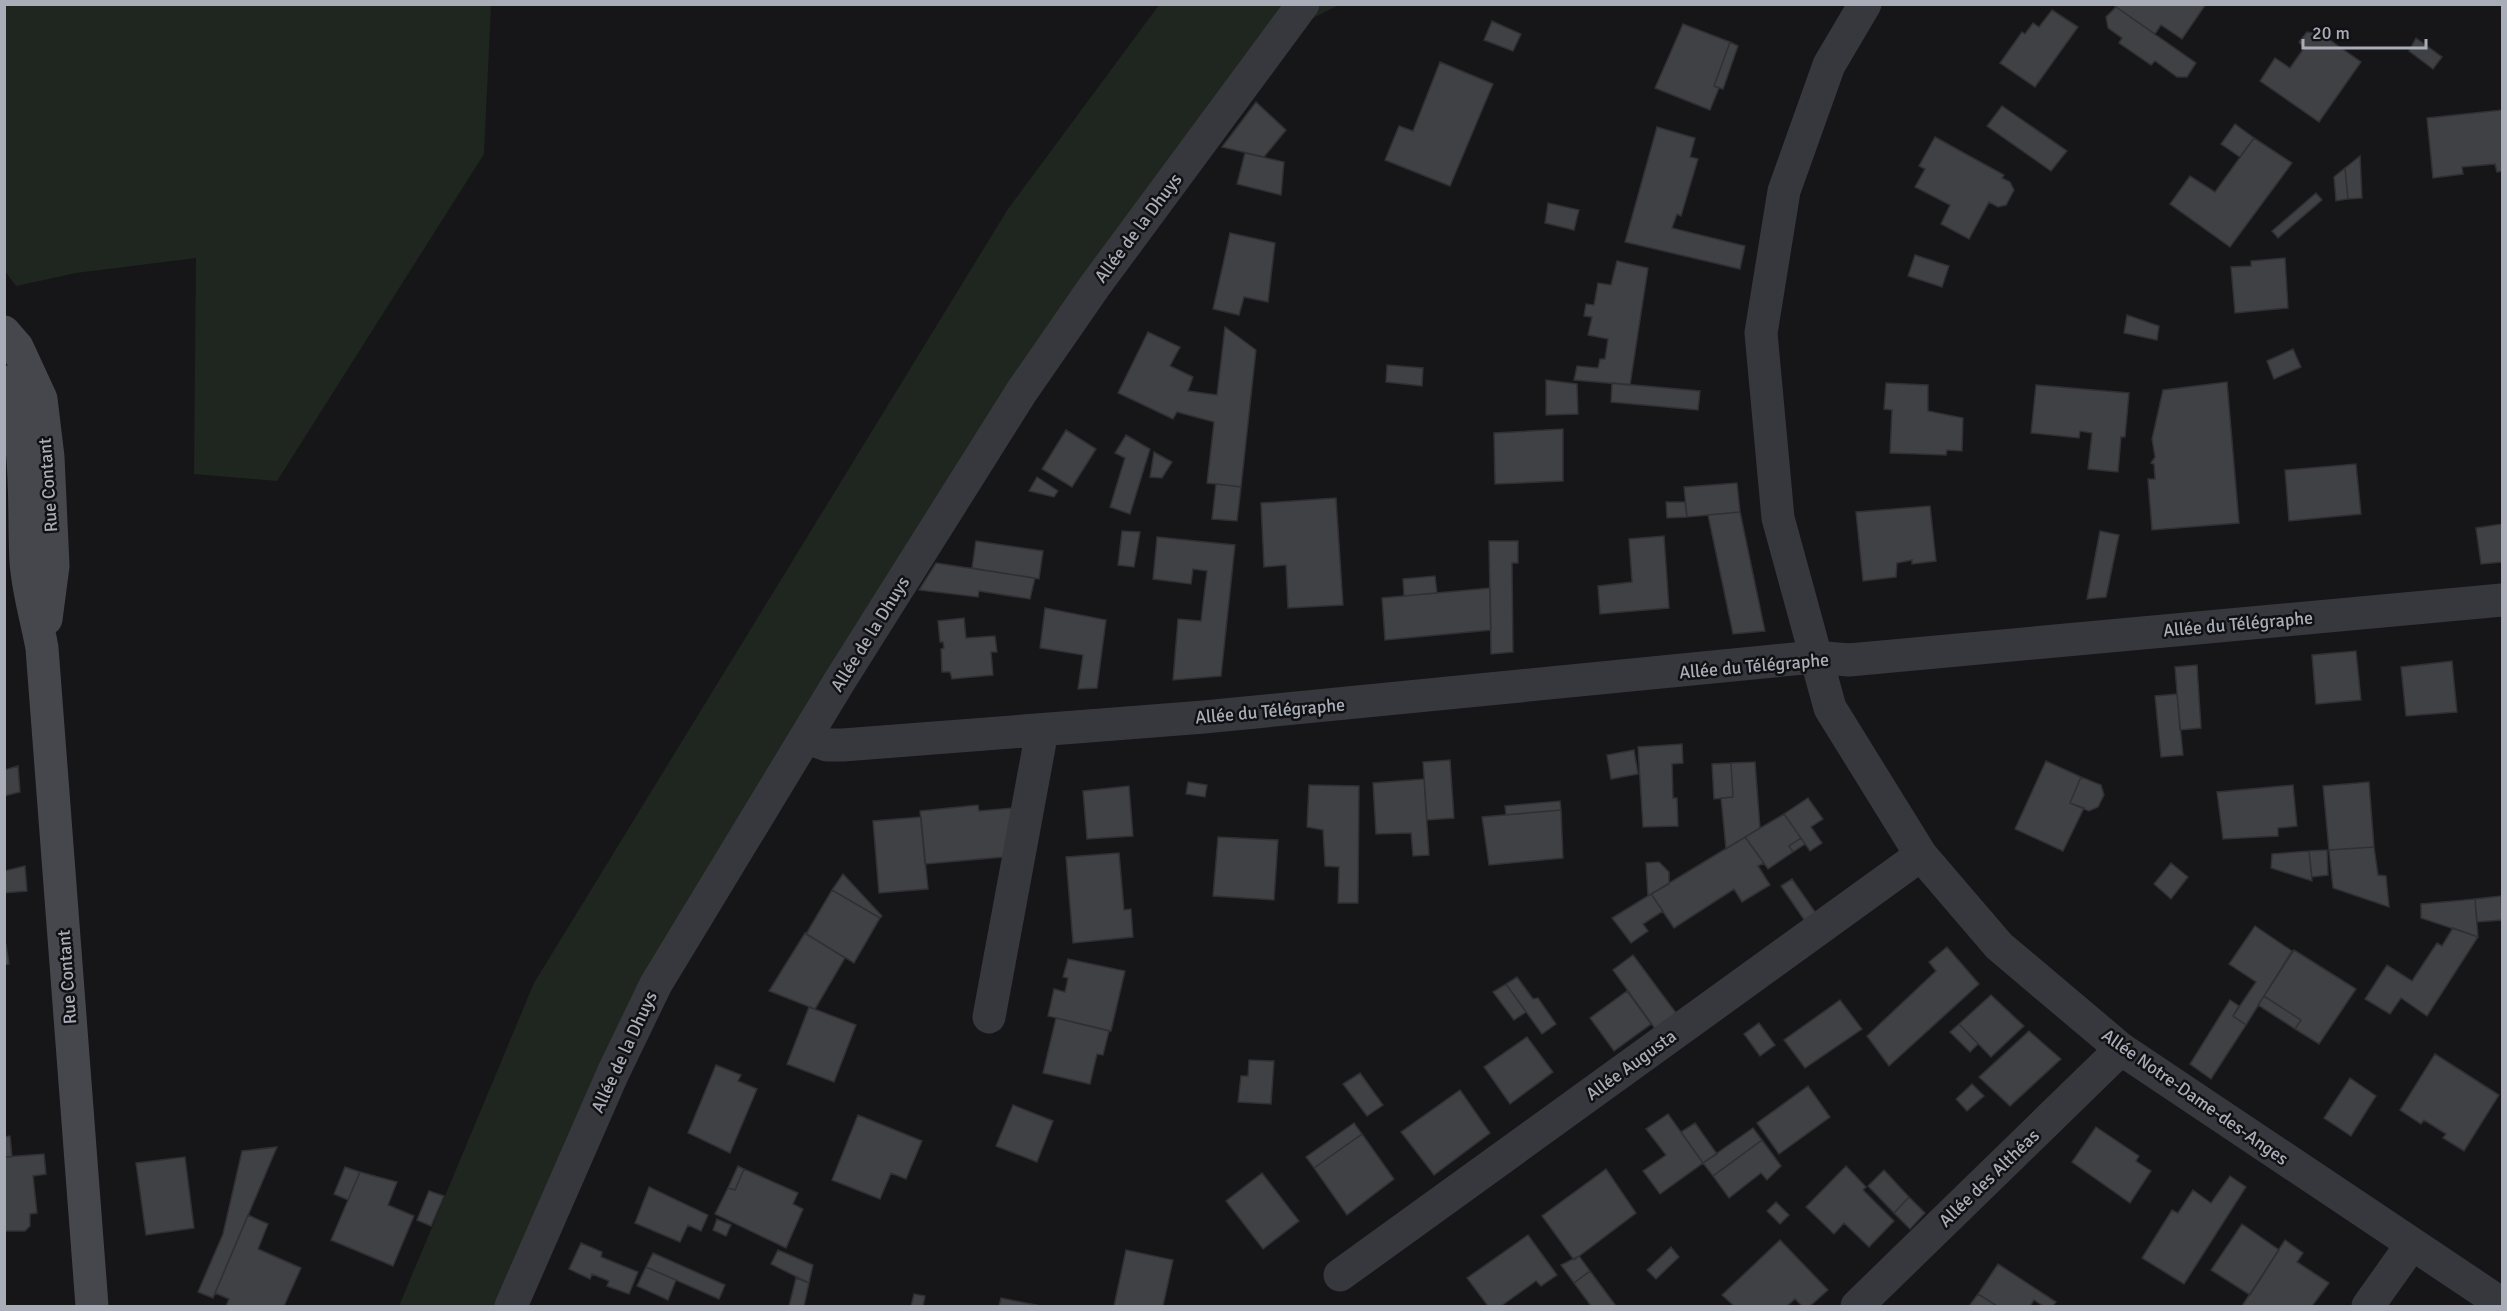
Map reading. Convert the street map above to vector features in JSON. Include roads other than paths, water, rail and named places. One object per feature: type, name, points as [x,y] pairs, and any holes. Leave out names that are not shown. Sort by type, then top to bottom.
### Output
[{"type":"main road","name":"Rue Contant","points":[[4,332],[17,347],[41,399],[47,446],[53,566],[42,648]]},
{"type":"main road","name":"Rue Contant","points":[[4,382],[12,394],[21,443],[26,565],[42,648],[92,1306]]},
{"type":"street","name":"Allée de la Dhuys","points":[[511,1306],[613,1073],[656,984],[806,737],[1022,391],[1094,287],[1303,4]]},
{"type":"street","name":"Allée Notre-Dame-des-Anges","points":[[1865,4],[1829,65],[1784,191],[1761,333],[1778,518],[1814,657],[1830,708],[1921,855],[1999,946],[2121,1049],[2502,1304]]},
{"type":"street","name":"Allée du Télégraphe","points":[[806,737],[827,745],[843,745],[1042,732],[1814,657],[1849,660],[2502,600]]},
{"type":"street","points":[[989,1017],[1042,732]]},
{"type":"street","name":"Allée Augusta","points":[[1340,1275],[1921,855]]},
{"type":"street","name":"Allée des Althéas","points":[[1857,1306],[2121,1049]]},
{"type":"street","points":[[2368,1306],[2412,1244]]}]
